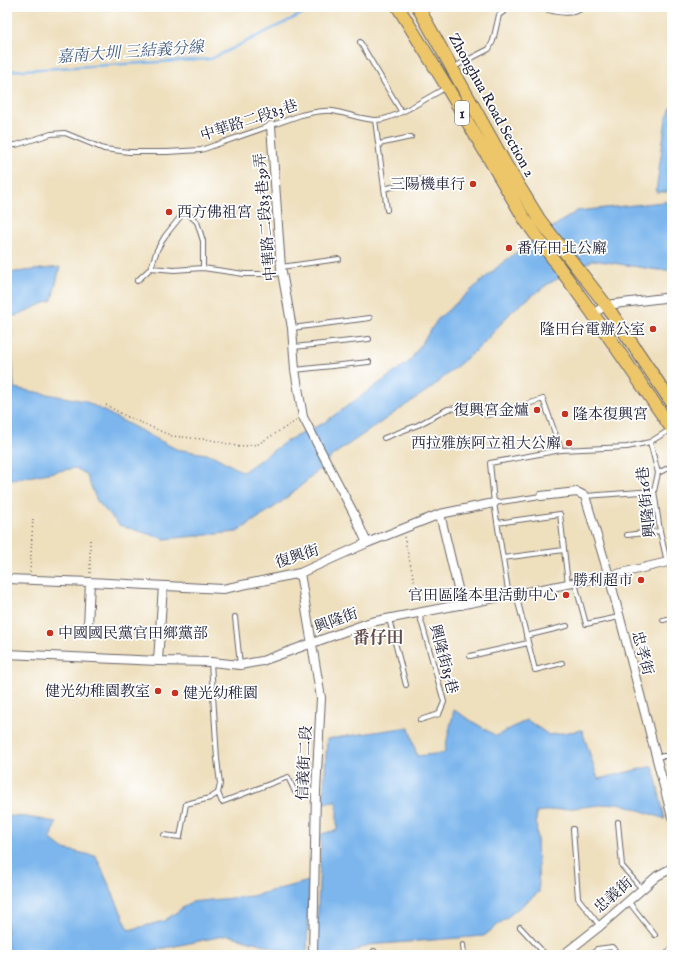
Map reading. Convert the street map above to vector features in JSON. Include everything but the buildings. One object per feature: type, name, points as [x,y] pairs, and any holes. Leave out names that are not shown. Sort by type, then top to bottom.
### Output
[{"type":"main road","name":"Zhonghua Road Section 2","points":[[398,7],[525,220],[593,314]]},
{"type":"main road","name":"Zhonghua Road Section 2","points":[[418,7],[506,165],[538,219],[606,305]]},
{"type":"main road","name":"1","points":[[606,305],[672,403]]},
{"type":"main road","name":"1","points":[[593,314],[672,429]]},
{"type":"street","name":"中華路二段83巷39弄","points":[[271,126],[282,270],[292,328],[295,370],[303,417],[353,512],[367,543]]},
{"type":"street","points":[[593,314],[606,305],[672,297]]},
{"type":"street","name":"復興街","points":[[541,496],[577,492],[585,496]]},
{"type":"street","name":"忠孝街","points":[[585,496],[609,576],[618,617],[656,756],[669,794],[672,817]]},
{"type":"street","name":"復興街","points":[[7,579],[223,589],[300,573],[367,543],[440,514],[494,503]]},
{"type":"street","points":[[440,514],[462,605]]},
{"type":"street","name":"興隆街","points":[[7,654],[211,662],[240,665],[262,661],[371,622],[572,584],[669,561]]},
{"type":"street","name":"信義街二段","points":[[300,573],[321,698],[316,791],[313,955]]},
{"type":"street","points":[[88,626],[90,582]]},
{"type":"street","points":[[158,661],[163,586]]},
{"type":"street","name":"忠義街","points":[[563,955],[600,926],[657,876],[672,868]]},
{"type":"lane","points":[[452,68],[489,49],[493,41],[499,16],[510,7]]},
{"type":"lane","points":[[538,7],[566,13],[580,10],[583,7]]},
{"type":"lane","points":[[360,42],[401,111]]},
{"type":"lane","name":"中華路二段83巷","points":[[7,145],[16,145],[51,134],[65,133],[104,149],[129,152],[201,150],[301,115],[318,111],[330,111],[375,120],[385,118],[447,87]]},
{"type":"lane","points":[[375,120],[387,210]]},
{"type":"lane","points":[[379,144],[411,137]]},
{"type":"lane","points":[[384,189],[423,179]]},
{"type":"lane","points":[[137,281],[151,268],[157,250],[165,236],[185,212],[197,222],[203,241],[203,268]]},
{"type":"lane","points":[[151,268],[174,270],[203,268],[244,274],[275,274],[282,270],[339,259]]},
{"type":"lane","points":[[292,328],[370,318]]},
{"type":"lane","points":[[293,347],[369,340]]},
{"type":"lane","points":[[295,370],[368,362]]},
{"type":"lane","points":[[384,438],[418,425],[448,409],[472,407],[487,415],[543,399],[561,450]]},
{"type":"lane","points":[[562,664],[535,670],[503,558],[494,503],[490,463],[561,450],[627,447],[650,442],[672,429]]},
{"type":"lane","name":"興隆街16巷","points":[[650,442],[658,473],[654,491],[660,531],[669,561]]},
{"type":"lane","points":[[658,473],[672,466]]},
{"type":"lane","points":[[585,496],[654,491]]},
{"type":"lane","name":"復興街","points":[[494,503],[541,496]]},
{"type":"lane","points":[[497,523],[560,514],[564,550],[572,584],[586,624],[618,617]]},
{"type":"lane","points":[[626,535],[660,531]]},
{"type":"lane","points":[[503,558],[564,550]]},
{"type":"lane","name":"興隆街85巷","points":[[419,613],[444,702],[439,714],[420,720]]},
{"type":"lane","points":[[235,617],[240,665]]},
{"type":"lane","points":[[663,620],[672,618]]},
{"type":"lane","points":[[389,619],[406,685]]},
{"type":"lane","points":[[526,636],[567,626]]},
{"type":"lane","points":[[470,656],[528,643]]},
{"type":"lane","points":[[211,662],[220,784],[218,793],[222,802],[288,777],[296,792],[316,791]]},
{"type":"lane","points":[[656,756],[672,756]]},
{"type":"lane","points":[[164,835],[180,837],[186,804],[210,798],[218,793]]},
{"type":"lane","points":[[618,822],[622,866],[642,889]]},
{"type":"lane","points":[[573,829],[578,898],[600,926]]},
{"type":"lane","points":[[628,901],[655,935]]},
{"type":"lane","points":[[520,927],[546,955]]},
{"type":"lane","points":[[463,945],[464,955]]},
{"type":"lane","points":[[589,955],[593,954],[597,949],[612,947],[619,955]]},
{"type":"lane","points":[[665,955],[672,948]]},
{"type":"path","points":[[106,405],[128,417],[172,436],[212,440],[240,447],[258,444],[303,417]]},
{"type":"path","points":[[29,580],[33,518]]},
{"type":"path","points":[[402,529],[415,584]]},
{"type":"path","points":[[90,540],[90,582]]},
{"type":"water","points":[[672,106],[672,192],[656,192],[666,119]]},
{"type":"water","points":[[672,201],[672,270],[658,270],[593,260],[548,284],[513,310],[481,346],[431,388],[333,455],[315,474],[279,504],[237,532],[165,539],[119,525],[97,501],[86,474],[75,468],[7,481],[7,273],[60,267],[52,300],[10,318],[14,388],[85,401],[176,449],[212,455],[243,472],[288,440],[322,424],[409,362],[438,319],[501,264],[527,244],[577,211]]},
{"type":"water","points":[[454,710],[496,736],[527,720],[549,735],[582,730],[598,779],[653,766],[665,819],[619,803],[536,812],[539,892],[484,936],[368,945],[346,955],[316,955],[321,834],[337,830],[337,802],[323,803],[327,739],[409,727],[417,756],[444,753]]},
{"type":"water","points":[[7,816],[27,817],[56,822],[51,839],[63,849],[96,856],[129,930],[164,921],[191,902],[252,896],[309,881],[307,955],[301,955],[228,935],[151,951],[150,955],[7,955]]},
{"type":"waterway","name":"嘉南大圳 三結義分線","points":[[7,71],[211,59],[316,7]]},
{"type":"place","name":"三陽機車行","points":[[473,184]]},
{"type":"place","name":"西方佛祖宮","points":[[169,212]]},
{"type":"place","name":"番仔田北公廨","points":[[509,248]]},
{"type":"place","name":"隆田台電辦公室","points":[[653,329]]},
{"type":"place","name":"復興宮金爐","points":[[537,410]]},
{"type":"place","name":"隆本復興宮","points":[[565,414]]},
{"type":"place","name":"西拉雅族阿立祖大公廨","points":[[569,443]]},
{"type":"place","name":"勝利超市","points":[[641,580]]},
{"type":"place","name":"官田區隆本里活動中心","points":[[566,595]]},
{"type":"place","name":"中國國民黨官田鄉黨部","points":[[50,633]]},
{"type":"place","name":"健光幼稚園教室","points":[[158,691]]},
{"type":"place","name":"健光幼稚園","points":[[175,693]]},
{"type":"district","name":"番仔田","points":[[378,637]]}]
